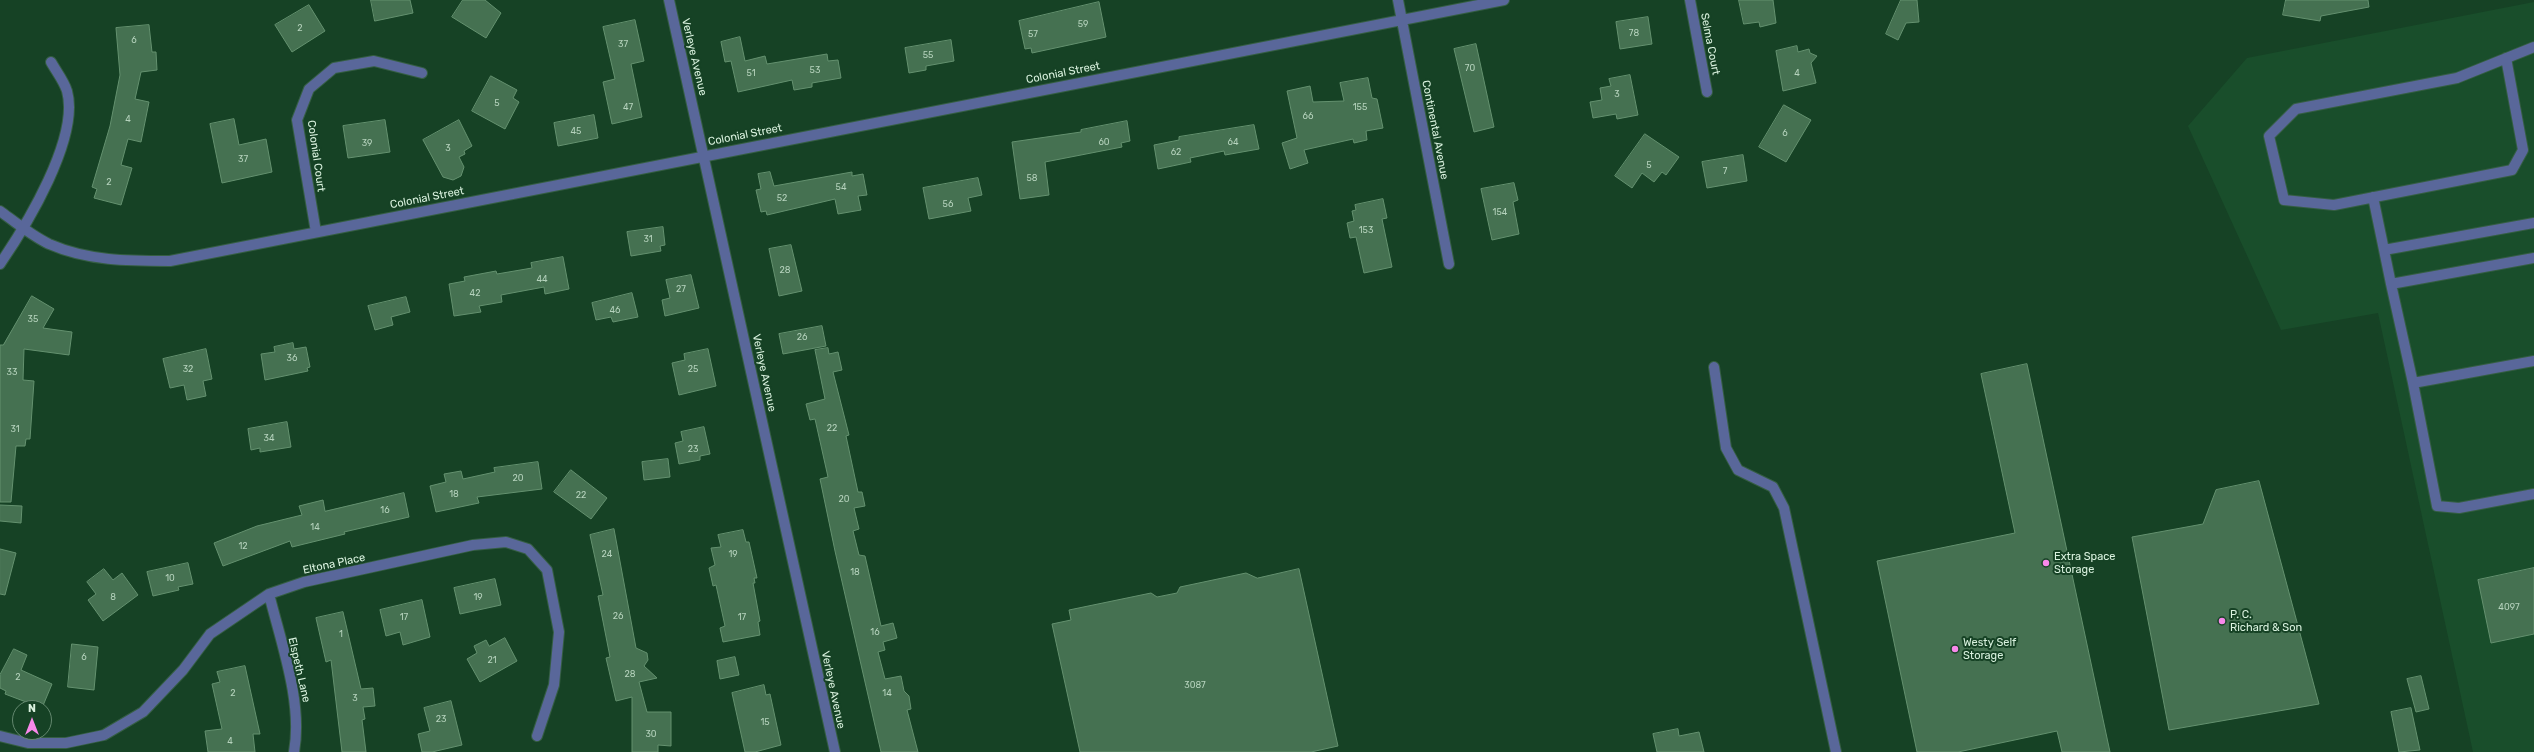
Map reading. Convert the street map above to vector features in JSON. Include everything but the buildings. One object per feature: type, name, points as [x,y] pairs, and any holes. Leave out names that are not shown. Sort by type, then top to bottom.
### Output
[{"type":"street","name":"Verleye Avenue","points":[[669,0],[835,752]]},
{"type":"street","name":"Continental Avenue","points":[[1398,0],[1449,264]]},
{"type":"street","name":"Colonial Street","points":[[0,212],[48,243],[79,254],[115,260],[162,261],[1504,0]]},
{"type":"street","name":"Selma Court","points":[[1690,0],[1708,92]]},
{"type":"street","points":[[2506,58],[2524,150],[2512,170],[2334,205],[2284,200],[2269,136],[2296,109],[2457,78],[2506,58],[2534,47]]},
{"type":"street","name":"Colonial Court","points":[[316,232],[297,120],[309,89],[334,68],[374,61],[422,72]]},
{"type":"street","points":[[0,264],[24,228],[48,181],[68,122],[67,91],[51,62]]},
{"type":"street","points":[[2373,197],[2413,383],[2437,506],[2459,508],[2534,494]]},
{"type":"street","points":[[2384,250],[2534,223]]},
{"type":"street","points":[[2391,284],[2534,258]]},
{"type":"street","points":[[2413,383],[2534,361]]},
{"type":"street","points":[[1714,367],[1726,448],[1738,470],[1774,487],[1784,508],[1836,752]]},
{"type":"street","name":"Eltona Place","points":[[0,736],[28,743],[66,743],[104,735],[143,712],[183,670],[210,634],[269,594],[304,582],[473,545],[506,542],[528,549],[547,570],[559,632],[554,684],[537,736]]},
{"type":"street","name":"Elspeth Lane","points":[[269,594],[295,705],[297,735],[294,752]]},
{"type":"shaded area","points":[[2534,2],[2534,752],[2473,752],[2378,313],[2281,330],[2188,126],[2247,58]]},
{"type":"place","name":"Extra Space Storage","points":[[2046,563]]},
{"type":"place","name":"P. C. Richard & Son","points":[[2222,621]]},
{"type":"place","name":"Westy Self Storage","points":[[1955,649]]}]
